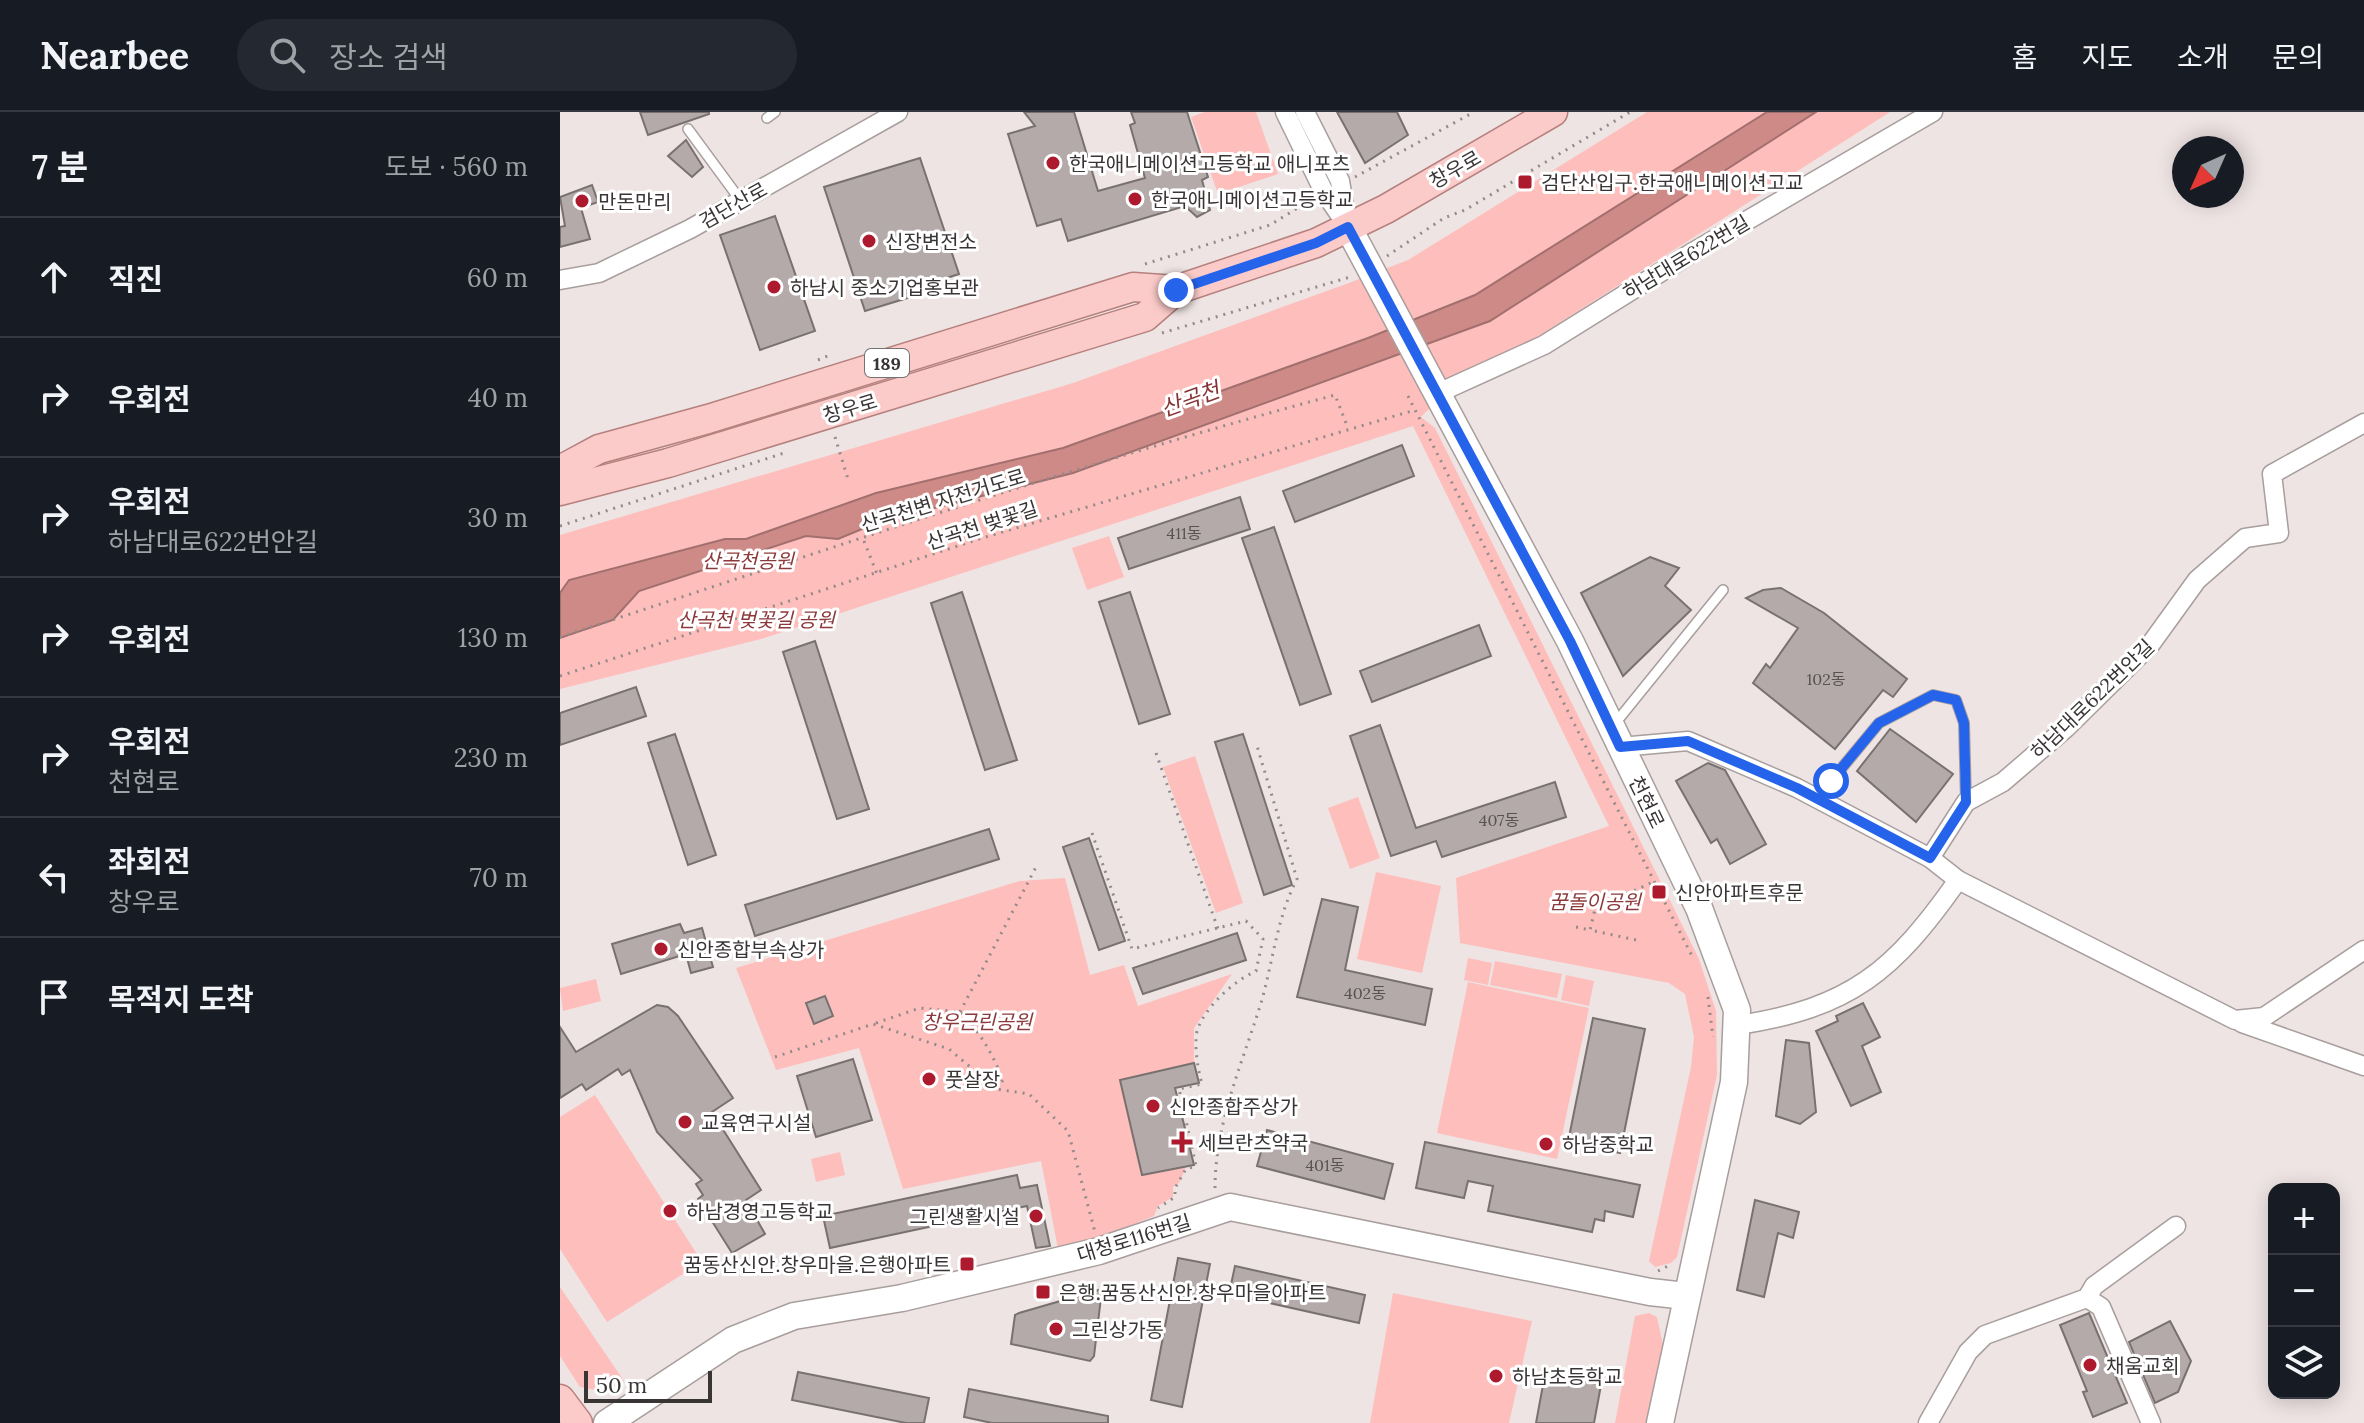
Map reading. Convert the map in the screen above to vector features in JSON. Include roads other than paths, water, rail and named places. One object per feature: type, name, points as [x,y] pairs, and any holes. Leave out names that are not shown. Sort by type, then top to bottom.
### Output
[{"type":"main road","name":"창우로","points":[[560,491],[668,463],[1145,317],[1176,290],[1316,243],[1348,227],[1553,112]]},
{"type":"main road","name":"천현로","points":[[1348,227],[1370,266],[1426,402],[1570,641],[1729,980],[1738,1025],[1734,1082],[1660,1423]]},
{"type":"main road","name":"창우로","points":[[560,470],[599,449],[708,419],[1133,287],[1176,290]]},
{"type":"main road","points":[[560,452],[599,449]]},
{"type":"main road","points":[[560,509],[621,490],[668,463]]},
{"type":"main road","name":"대청로116번길","points":[[607,1423],[733,1340],[794,1316],[902,1298],[1099,1251],[1230,1207],[1650,1292],[1686,1296]]},
{"type":"main road","points":[[560,1399],[578,1423]]},
{"type":"street","name":"검단산로","points":[[560,280],[599,273],[741,201],[898,112]]},
{"type":"street","points":[[1285,112],[1323,190],[1348,227]]},
{"type":"street","points":[[1305,112],[1340,181],[1348,227]]},
{"type":"street","name":"하남대로622번길","points":[[1426,402],[1544,345],[1693,252],[1933,112]]},
{"type":"street","name":"하남대로622번안길","points":[[1930,858],[1966,802],[2003,782],[2066,728],[2150,645],[2197,580],[2245,538],[2279,533],[2272,474],[2364,423]]},
{"type":"street","points":[[1616,738],[1688,741],[1797,788],[1930,858],[1958,880],[2235,1020],[2364,1066]]},
{"type":"street","points":[[1738,1025],[1782,1018],[1854,989],[1898,958],[1958,880]]},
{"type":"street","points":[[2235,1020],[2264,1017],[2364,950]]},
{"type":"street","points":[[1928,1423],[1968,1352],[1985,1335],[2087,1298],[2094,1286],[2176,1226]]},
{"type":"street","points":[[2087,1298],[2101,1307],[2151,1423]]},
{"type":"lane","points":[[688,129],[741,201]]},
{"type":"lane","points":[[1616,738],[1723,590]]},
{"type":"lane","points":[[1831,781],[1879,723],[1933,695],[1956,700],[1964,723],[1966,802]]},
{"type":"place","name":"한국애니메이션고등학교 애니포츠","points":[[1053,163]]},
{"type":"place","name":"검단산입구.한국애니메이션고교","points":[[1525,182]]},
{"type":"place","name":"한국애니메이션고등학교","points":[[1135,199]]},
{"type":"place","name":"만돈만리","points":[[582,201]]},
{"type":"place","name":"신장변전소","points":[[869,241]]},
{"type":"place","name":"하남시 중소기업홍보관","points":[[774,287]]},
{"type":"place","name":"신안아파트후문","points":[[1659,892]]},
{"type":"place","name":"신안종합부속상가","points":[[661,949]]},
{"type":"place","name":"풋살장","points":[[929,1079]]},
{"type":"place","name":"신안종합주상가","points":[[1153,1106]]},
{"type":"place","name":"교육연구시설","points":[[685,1122]]},
{"type":"place","name":"세브란츠약국","points":[[1182,1142]]},
{"type":"place","name":"하남중학교","points":[[1546,1144]]},
{"type":"place","name":"하남경영고등학교","points":[[670,1211]]},
{"type":"place","name":"그린생활시설","points":[[1036,1216]]},
{"type":"place","name":"꿈동산신안.창우마을.은행아파트","points":[[967,1264]]},
{"type":"place","name":"은행.꿈동산신안.창우마을아파트","points":[[1043,1292]]},
{"type":"place","name":"그린상가동","points":[[1056,1329]]},
{"type":"place","name":"채움교회","points":[[2090,1365]]},
{"type":"place","name":"하남초등학교","points":[[1496,1376]]},
{"type":"water label","name":"산곡천","points":[[1190,399]]},
{"type":"park label","name":"산곡천공원","points":[[748,560]]},
{"type":"park label","name":"산곡천 벚꽃길 공원","points":[[756,619]]},
{"type":"park label","name":"꿈돌이공원","points":[[1595,901]]},
{"type":"park label","name":"창우근린공원","points":[[977,1021]]}]
